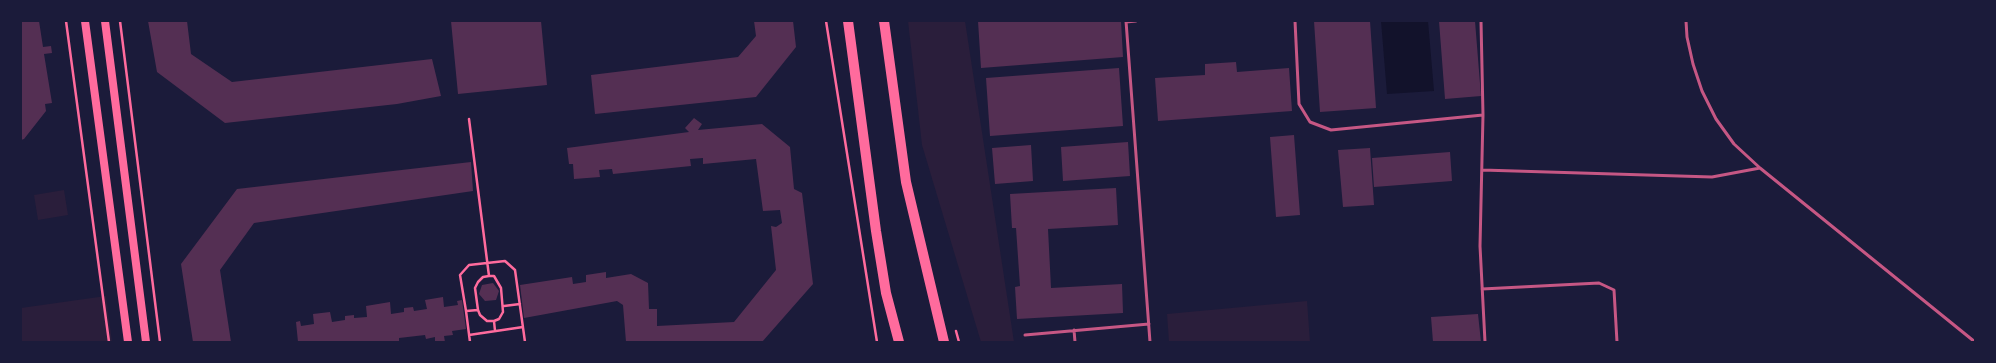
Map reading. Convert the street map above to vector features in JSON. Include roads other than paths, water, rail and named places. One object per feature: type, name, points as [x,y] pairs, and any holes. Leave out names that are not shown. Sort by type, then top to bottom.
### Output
[{"type":"main road","points":[[85,21],[128,342]]},
{"type":"main road","points":[[105,21],[146,342]]},
{"type":"main road","points":[[848,21],[876,231],[886,293],[899,342]]},
{"type":"main road","points":[[884,21],[906,182],[944,342]]},
{"type":"lane","points":[[1136,21],[1126,21],[1150,342]]},
{"type":"lane","points":[[1296,21],[1299,104],[1310,122],[1331,130],[1484,114]]},
{"type":"lane","points":[[1481,21],[1484,114],[1480,246],[1484,342]]},
{"type":"lane","points":[[1686,21],[1687,37],[1692,64],[1716,119],[1734,144],[1760,168],[1975,342]]},
{"type":"lane","points":[[1482,170],[1712,177],[1760,168]]},
{"type":"lane","points":[[1482,289],[1599,283],[1614,290],[1616,342]]},
{"type":"lane","points":[[1025,335],[1149,324]]},
{"type":"lane","points":[[1074,330],[1075,342]]}]
